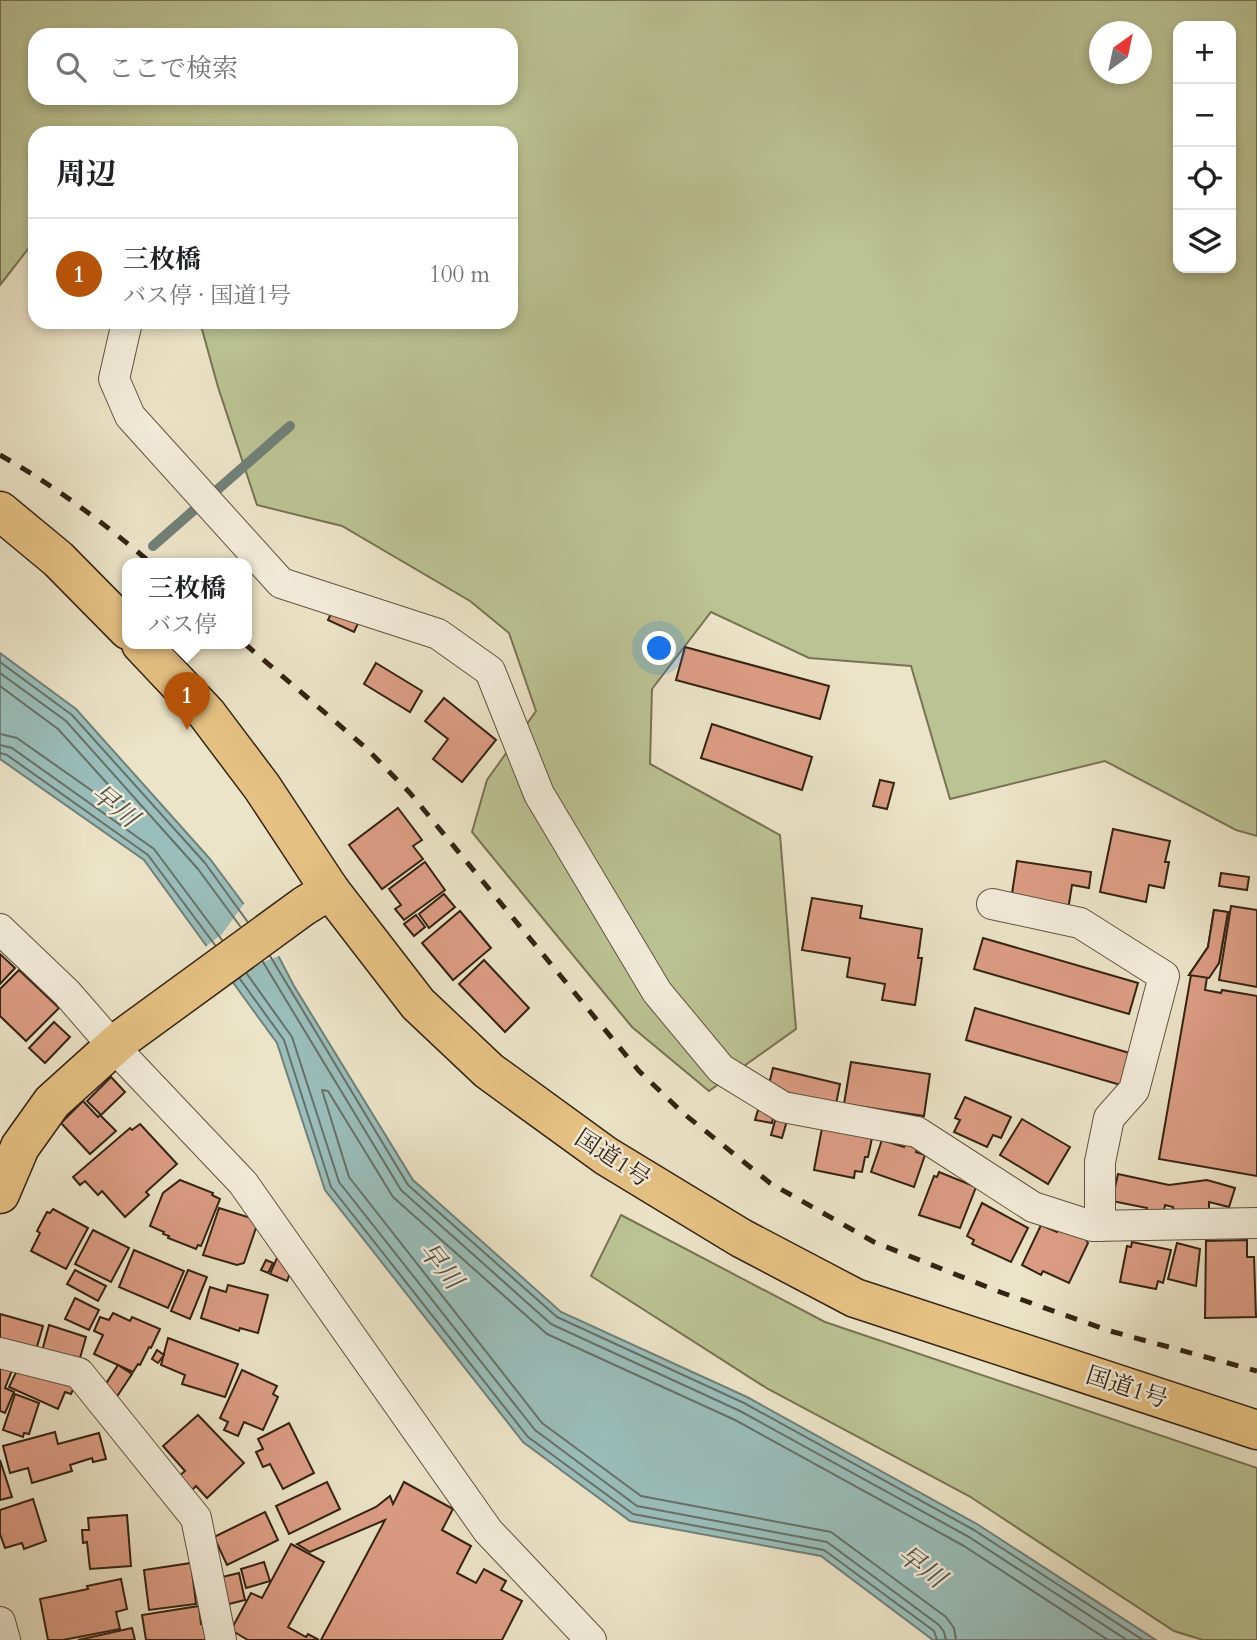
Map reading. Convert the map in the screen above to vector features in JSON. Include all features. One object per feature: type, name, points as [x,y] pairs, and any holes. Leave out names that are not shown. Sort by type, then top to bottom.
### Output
[{"type":"main road","points":[[0,510],[58,559],[122,624]]},
{"type":"main road","name":"国道1号","points":[[146,649],[207,714],[262,787],[317,898],[418,1004],[489,1071],[606,1156],[741,1238],[855,1298],[1257,1430]]},
{"type":"main road","points":[[0,1194],[20,1147],[51,1102],[118,1042],[317,898]]},
{"type":"street","points":[[125,329],[114,379],[131,416],[281,583],[438,634],[490,671],[539,794],[657,992],[721,1069],[783,1107],[917,1132],[1033,1207],[1092,1226],[1257,1223]]},
{"type":"street","points":[[992,904],[1080,923],[1164,976],[1134,1090],[1108,1118],[1100,1161],[1100,1226]]},
{"type":"street","points":[[0,929],[118,1042],[243,1183],[488,1531],[591,1640]]},
{"type":"street","points":[[0,1353],[79,1373],[196,1518],[221,1640]]},
{"type":"street","points":[[0,1622],[5,1640]]},
{"type":"green space","points":[[0,0],[1257,0],[1257,836],[1236,830],[1105,761],[950,799],[911,666],[809,658],[711,612],[652,689],[650,764],[780,835],[796,1029],[709,1091],[632,1027],[472,832],[487,780],[536,711],[509,633],[470,601],[342,526],[257,505],[202,329],[518,329],[518,126],[28,126],[28,249],[0,285]]},
{"type":"green space","points":[[621,1215],[825,1322],[1257,1468],[1257,1640],[1203,1640],[1174,1631],[969,1496],[768,1389],[591,1276]]},
{"type":"water","name":"早川","points":[[0,653],[76,709],[210,859],[269,938],[294,986],[413,1180],[561,1312],[747,1397],[977,1524],[1156,1640],[933,1640],[821,1556],[630,1521],[523,1442],[325,1190],[277,1043],[144,860],[0,759]]},
{"type":"pier","points":[[246,901],[282,955],[260,963],[230,984],[204,948],[222,934]]},
{"type":"building","points":[[336,603],[362,615],[354,632],[328,620]]},
{"type":"building","points":[[685,647],[829,686],[820,719],[676,680]]},
{"type":"building","points":[[376,663],[422,691],[410,712],[364,684]]},
{"type":"building","points":[[444,698],[496,740],[462,782],[433,759],[448,739],[425,721]]},
{"type":"building","points":[[712,724],[812,757],[802,790],[701,758]]},
{"type":"building","points":[[880,780],[894,783],[887,809],[873,806]]},
{"type":"building","points":[[398,808],[422,840],[413,846],[423,859],[382,889],[349,845]]},
{"type":"building","points":[[1113,829],[1170,841],[1165,862],[1169,862],[1164,888],[1149,885],[1146,902],[1100,892]]},
{"type":"building","points":[[1017,861],[1091,872],[1089,888],[1072,885],[1068,910],[1011,900]]},
{"type":"building","points":[[425,862],[445,890],[404,920],[395,909],[401,905],[389,889]]},
{"type":"building","points":[[1221,873],[1249,877],[1247,890],[1219,886]]},
{"type":"building","points":[[444,894],[455,907],[429,928],[419,914]]},
{"type":"building","points":[[812,898],[862,906],[860,918],[922,929],[918,958],[922,958],[915,1005],[882,1000],[885,984],[847,977],[850,958],[802,950]]},
{"type":"building","points":[[1231,906],[1257,910],[1257,987],[1219,980]]},
{"type":"building","points":[[1214,910],[1228,912],[1219,963],[1207,977],[1205,990],[1257,996],[1257,1176],[1159,1159],[1189,975],[1208,947]]},
{"type":"building","points":[[1214,910],[1228,912],[1219,963],[1209,978],[1189,975],[1208,947]]},
{"type":"building","points":[[460,911],[491,948],[453,980],[422,943]]},
{"type":"building","points":[[416,915],[425,927],[414,936],[404,924]]},
{"type":"building","points":[[983,938],[1138,983],[1129,1014],[974,969]]},
{"type":"building","points":[[0,954],[15,968],[0,984]]},
{"type":"building","points":[[484,960],[529,1008],[505,1032],[459,984]]},
{"type":"building","points":[[19,970],[59,1008],[26,1041],[0,1016],[0,989]]},
{"type":"building","points":[[975,1008],[1133,1054],[1124,1086],[966,1040]]},
{"type":"building","points":[[54,1022],[70,1037],[45,1063],[29,1048]]},
{"type":"building","points":[[851,1062],[930,1074],[924,1116],[844,1104]]},
{"type":"building","points":[[773,1068],[840,1084],[836,1104],[768,1088]]},
{"type":"building","points":[[111,1077],[125,1092],[101,1115],[87,1101]]},
{"type":"building","points":[[965,1097],[1011,1117],[1001,1138],[993,1135],[987,1147],[954,1132],[960,1120],[955,1118]]},
{"type":"building","points":[[83,1101],[116,1131],[90,1154],[61,1123]]},
{"type":"building","points":[[758,1110],[774,1113],[772,1123],[755,1120]]},
{"type":"building","points":[[777,1114],[788,1117],[782,1138],[771,1135]]},
{"type":"building","points":[[1022,1119],[1070,1147],[1048,1184],[1000,1155]]},
{"type":"building","points":[[140,1124],[177,1164],[146,1192],[149,1195],[125,1217],[102,1191],[98,1195],[85,1181],[80,1185],[73,1177],[130,1128],[132,1130]]},
{"type":"building","points":[[822,1128],[872,1138],[862,1172],[855,1171],[854,1178],[814,1170]]},
{"type":"building","points":[[882,1140],[917,1148],[916,1152],[925,1155],[914,1187],[871,1172]]},
{"type":"building","points":[[939,1172],[976,1187],[960,1228],[919,1215],[934,1176],[937,1177]]},
{"type":"building","points":[[1118,1174],[1169,1185],[1207,1180],[1235,1188],[1229,1207],[1209,1202],[1209,1210],[1174,1213],[1173,1207],[1165,1205],[1163,1215],[1146,1211],[1147,1208],[1112,1201]]},
{"type":"building","points":[[180,1180],[213,1193],[212,1195],[220,1199],[201,1246],[198,1245],[196,1249],[168,1238],[164,1232],[150,1226],[163,1193]]},
{"type":"building","points":[[982,1203],[1028,1228],[1011,1262],[972,1244],[974,1240],[967,1236]]},
{"type":"building","points":[[219,1208],[254,1219],[257,1225],[244,1263],[237,1265],[203,1255]]},
{"type":"building","points":[[53,1209],[88,1228],[66,1269],[31,1251],[40,1233],[37,1231],[47,1212],[50,1213]]},
{"type":"building","points":[[1041,1225],[1057,1232],[1059,1229],[1085,1238],[1088,1243],[1069,1283],[1043,1271],[1041,1275],[1022,1265]]},
{"type":"building","points":[[93,1230],[129,1248],[111,1282],[75,1264]]},
{"type":"building","points":[[1247,1240],[1247,1257],[1254,1257],[1256,1317],[1205,1318],[1206,1241]]},
{"type":"building","points":[[1132,1242],[1171,1250],[1163,1283],[1158,1281],[1156,1289],[1120,1282],[1127,1246],[1131,1247]]},
{"type":"building","points":[[1177,1243],[1200,1249],[1196,1286],[1168,1279]]},
{"type":"building","points":[[134,1250],[184,1271],[168,1308],[119,1287]]},
{"type":"building","points":[[280,1251],[293,1266],[287,1281],[270,1274]]},
{"type":"building","points":[[266,1260],[273,1263],[268,1273],[261,1270]]},
{"type":"building","points":[[75,1270],[106,1286],[98,1301],[67,1284]]},
{"type":"building","points":[[188,1270],[207,1277],[190,1319],[171,1311]]},
{"type":"building","points":[[228,1285],[268,1295],[258,1333],[240,1328],[239,1331],[201,1318],[210,1287],[226,1292]]},
{"type":"building","points":[[75,1298],[99,1310],[89,1330],[65,1319]]},
{"type":"building","points":[[113,1313],[130,1321],[132,1317],[160,1329],[151,1348],[149,1347],[140,1365],[138,1364],[133,1372],[94,1354],[103,1335],[94,1331],[100,1317],[109,1320]]},
{"type":"building","points":[[0,1314],[43,1326],[36,1350],[0,1343]]},
{"type":"building","points":[[49,1325],[86,1337],[78,1365],[41,1355]]},
{"type":"building","points":[[168,1338],[238,1364],[225,1397],[182,1384],[185,1375],[161,1365]]},
{"type":"building","points":[[157,1350],[164,1355],[158,1363],[152,1359]]},
{"type":"building","points":[[0,1362],[13,1368],[5,1388],[14,1392],[5,1413],[0,1411]]},
{"type":"building","points":[[20,1364],[75,1385],[71,1394],[65,1392],[58,1409],[9,1387]]},
{"type":"building","points":[[118,1365],[132,1374],[116,1398],[102,1390]]},
{"type":"building","points":[[242,1370],[277,1386],[273,1394],[278,1397],[263,1430],[244,1422],[238,1436],[224,1430],[228,1422],[220,1418]]},
{"type":"building","points":[[15,1394],[39,1403],[29,1434],[24,1433],[23,1437],[3,1430]]},
{"type":"building","points":[[198,1415],[244,1463],[207,1498],[196,1486],[192,1490],[179,1476],[185,1471],[163,1446]]},
{"type":"building","points":[[289,1423],[314,1473],[283,1489],[270,1464],[263,1467],[256,1452],[263,1449],[258,1439]]},
{"type":"building","points":[[55,1432],[58,1444],[99,1433],[106,1459],[93,1462],[92,1458],[70,1465],[72,1471],[32,1483],[28,1468],[10,1473],[3,1446]]},
{"type":"building","points":[[0,1460],[12,1497],[0,1500]]},
{"type":"building","points":[[327,1482],[340,1509],[289,1534],[276,1506]]},
{"type":"building","points":[[404,1482],[453,1509],[442,1530],[471,1546],[457,1573],[476,1583],[484,1569],[506,1581],[501,1590],[522,1601],[502,1640],[321,1640],[385,1520],[310,1552],[297,1544],[376,1507],[390,1496],[393,1504]]},
{"type":"building","points":[[33,1499],[46,1541],[24,1549],[22,1543],[5,1548],[0,1534],[0,1510]]},
{"type":"building","points":[[265,1512],[278,1540],[227,1565],[214,1537]]},
{"type":"building","points":[[127,1515],[131,1566],[90,1569],[87,1542],[83,1543],[82,1530],[89,1530],[88,1518]]},
{"type":"building","points":[[291,1544],[324,1562],[288,1627],[306,1637],[308,1634],[319,1640],[248,1640],[231,1630],[251,1593],[262,1598]]},
{"type":"building","points":[[264,1562],[270,1581],[246,1588],[241,1569]]},
{"type":"building","points":[[191,1563],[196,1604],[149,1610],[144,1570]]},
{"type":"building","points":[[239,1573],[245,1600],[225,1605],[218,1578]]},
{"type":"building","points":[[121,1579],[127,1609],[116,1612],[120,1629],[63,1640],[48,1640],[40,1599]]},
{"type":"building","points":[[199,1606],[201,1624],[206,1623],[210,1640],[146,1640],[142,1615]]},
{"type":"building","points":[[132,1628],[135,1640],[78,1640]]},
{"type":"waterway","points":[[153,546],[290,426]]},
{"type":"railway","points":[[0,455],[79,506],[145,558]]},
{"type":"railway","points":[[251,649],[366,748],[410,793],[639,1071],[683,1113],[770,1183],[874,1242],[1000,1292],[1110,1331],[1257,1371]]},
{"type":"place","name":"三枚橋","points":[[187,730]]}]
